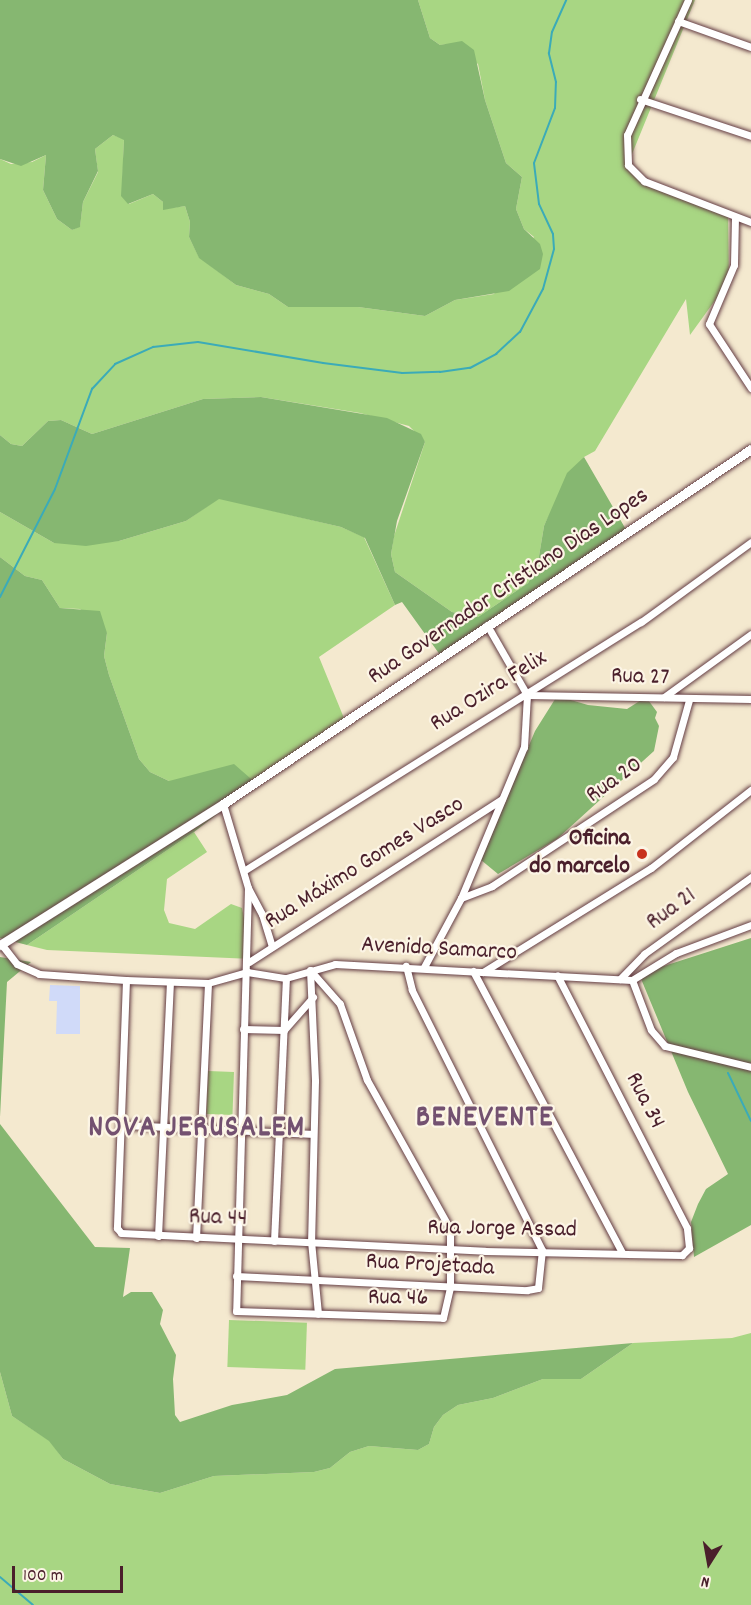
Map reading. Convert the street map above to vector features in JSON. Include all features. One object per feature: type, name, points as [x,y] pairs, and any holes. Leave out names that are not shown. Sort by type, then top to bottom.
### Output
[{"type":"street","points":[[688,0],[640,99],[625,144],[628,165],[644,182],[751,222]]},
{"type":"street","points":[[678,21],[751,47]]},
{"type":"street","points":[[640,99],[751,136]]},
{"type":"street","points":[[735,217],[734,265],[709,324],[751,388]]},
{"type":"street","name":"Rua Governador Cristiano Dias Lopes","points":[[1,945],[223,804],[751,449]]},
{"type":"street","name":"Rua Ozira Felix","points":[[245,870],[640,622],[751,542]]},
{"type":"street","points":[[424,967],[461,898],[524,747],[526,693],[487,625]]},
{"type":"street","points":[[663,697],[751,634]]},
{"type":"street","name":"Rua 27","points":[[526,693],[663,697],[689,700],[751,699]]},
{"type":"street","name":"Rua 20","points":[[461,898],[492,886],[654,779],[673,757],[689,700]]},
{"type":"street","points":[[483,972],[651,868],[751,790]]},
{"type":"street","name":"Rua Máximo Gomes Vasco","points":[[249,962],[502,799]]},
{"type":"street","points":[[223,804],[245,870],[248,888],[249,962],[243,1029],[239,1129],[236,1276],[238,1313],[318,1314],[311,1241],[311,1134],[315,1081],[310,970]]},
{"type":"street","name":"Rua 21","points":[[620,979],[650,949],[751,878]]},
{"type":"street","points":[[248,888],[262,914],[272,946]]},
{"type":"street","points":[[751,925],[675,953],[632,980],[651,1030],[665,1046],[751,1067]]},
{"type":"street","points":[[1,945],[17,964],[39,974],[208,983],[247,972]]},
{"type":"street","name":"Avenida Samarco","points":[[247,972],[286,978],[335,964],[406,966],[632,980]]},
{"type":"street","points":[[406,966],[412,990],[542,1250]]},
{"type":"street","name":"Rua 46","points":[[310,970],[340,1004],[367,1080],[450,1229],[451,1249],[450,1287],[443,1318],[318,1314]]},
{"type":"street","points":[[473,971],[622,1252]]},
{"type":"street","name":"Rua 34","points":[[557,975],[687,1228],[689,1248]]},
{"type":"street","points":[[274,1241],[281,1131],[286,978]]},
{"type":"street","points":[[126,980],[123,1125],[164,1125],[311,1134]]},
{"type":"street","points":[[158,1236],[170,982]]},
{"type":"street","points":[[196,1238],[208,983]]},
{"type":"street","points":[[284,1030],[313,997]]},
{"type":"street","points":[[243,1029],[284,1030]]},
{"type":"street","name":"Rua 44","points":[[123,1125],[117,1228],[124,1235],[311,1241]]},
{"type":"street","name":"Rua Jorge Assad","points":[[311,1241],[451,1249],[622,1252],[677,1256],[689,1248]]},
{"type":"street","name":"Rua Projetada","points":[[236,1276],[527,1290],[540,1283],[542,1250]]},
{"type":"shaded area","points":[[50,985],[80,986],[80,1034],[56,1034],[57,1001],[49,1001]]},
{"type":"green space","points":[[0,0],[418,0],[430,38],[440,45],[462,41],[474,50],[485,100],[506,163],[522,177],[516,209],[524,229],[540,244],[543,254],[540,269],[509,291],[455,300],[425,316],[358,307],[288,307],[269,294],[236,285],[199,258],[189,237],[190,222],[185,206],[163,210],[163,202],[153,194],[128,204],[121,196],[124,140],[113,135],[95,149],[98,171],[83,202],[80,227],[72,230],[57,219],[43,190],[46,155],[21,166],[0,159]]},
{"type":"green space","points":[[418,0],[695,0],[630,159],[639,178],[728,211],[729,279],[690,335],[686,299],[595,451],[584,457],[560,493],[544,526],[537,568],[528,583],[478,617],[452,612],[395,572],[391,554],[394,536],[425,442],[409,426],[360,413],[261,397],[203,399],[92,434],[61,420],[48,421],[22,446],[11,444],[0,435],[0,159],[11,164],[32,162],[46,155],[43,190],[57,219],[72,230],[80,226],[83,202],[98,172],[95,149],[113,135],[124,139],[122,196],[129,204],[153,194],[163,202],[163,209],[185,206],[190,222],[189,237],[199,257],[236,285],[269,294],[288,307],[358,307],[425,316],[455,300],[494,294],[534,237],[524,229],[516,209],[522,177],[506,163],[485,100],[478,64],[450,44],[440,45],[430,38]]},
{"type":"green space","points":[[261,397],[387,418],[421,434],[425,442],[397,521],[391,554],[395,572],[452,612],[478,617],[528,583],[537,568],[544,526],[567,473],[584,457],[628,533],[443,659],[402,602],[395,605],[365,538],[341,527],[219,499],[186,521],[119,541],[86,546],[54,543],[0,512],[0,435],[11,444],[22,446],[48,421],[61,420],[92,434],[203,399]]},
{"type":"green space","points":[[219,498],[341,527],[364,537],[395,605],[319,657],[346,723],[257,784],[169,781],[150,772],[139,759],[109,675],[104,656],[107,633],[80,609],[60,608],[42,580],[25,576],[0,557],[0,512],[54,543],[119,541],[186,521]]},
{"type":"green space","points":[[0,557],[25,576],[42,580],[60,608],[100,611],[107,633],[104,656],[109,675],[139,759],[150,772],[169,781],[234,764],[257,784],[194,832],[27,945],[0,938]]},
{"type":"green space","points":[[557,696],[588,705],[627,709],[646,697],[657,712],[655,718],[659,726],[654,751],[557,839],[498,874],[481,860],[535,731]]},
{"type":"green space","points":[[194,832],[207,852],[167,879],[164,910],[169,923],[195,929],[231,904],[242,908],[252,959],[47,950],[27,945]]},
{"type":"green space","points":[[751,938],[751,1225],[694,1257],[691,1222],[698,1204],[706,1189],[728,1174],[688,1092],[639,974]]},
{"type":"green space","points":[[0,957],[31,962],[7,982],[0,1117]]},
{"type":"green space","points":[[208,1071],[234,1072],[232,1115],[206,1114]]},
{"type":"green space","points":[[0,1124],[95,1247],[130,1248],[123,1297],[131,1292],[152,1292],[163,1310],[160,1324],[176,1355],[173,1379],[175,1415],[180,1422],[232,1405],[287,1395],[335,1369],[633,1343],[581,1379],[543,1379],[493,1398],[458,1405],[443,1415],[434,1427],[429,1444],[418,1450],[369,1446],[350,1452],[330,1468],[314,1472],[214,1476],[160,1493],[110,1484],[63,1459],[49,1441],[12,1416],[0,1372]]},
{"type":"green space","points":[[229,1320],[307,1323],[305,1370],[227,1367]]},
{"type":"green space","points":[[751,1333],[751,1605],[0,1605],[0,1372],[12,1416],[50,1441],[63,1459],[110,1484],[160,1493],[214,1476],[314,1472],[330,1468],[350,1452],[369,1446],[418,1450],[429,1444],[434,1427],[443,1415],[458,1405],[493,1398],[543,1379],[581,1379],[633,1343],[732,1338]]},
{"type":"waterway","points":[[0,597],[55,489],[92,389],[115,364],[153,347],[198,342],[323,363],[402,373],[440,372],[470,368],[496,354],[520,332],[543,289],[554,249],[553,234],[539,204],[534,163],[555,108],[556,82],[549,53],[552,32],[566,0]]},
{"type":"waterway","points":[[728,1073],[751,1121]]},
{"type":"waterway","points":[[0,1577],[33,1605]]},
{"type":"place","name":"Oficina do marcelo","points":[[642,854]]},
{"type":"district","name":"BENEVENTE","points":[[485,1120]]},
{"type":"district","name":"NOVA JERUSALEM","points":[[197,1130]]}]
